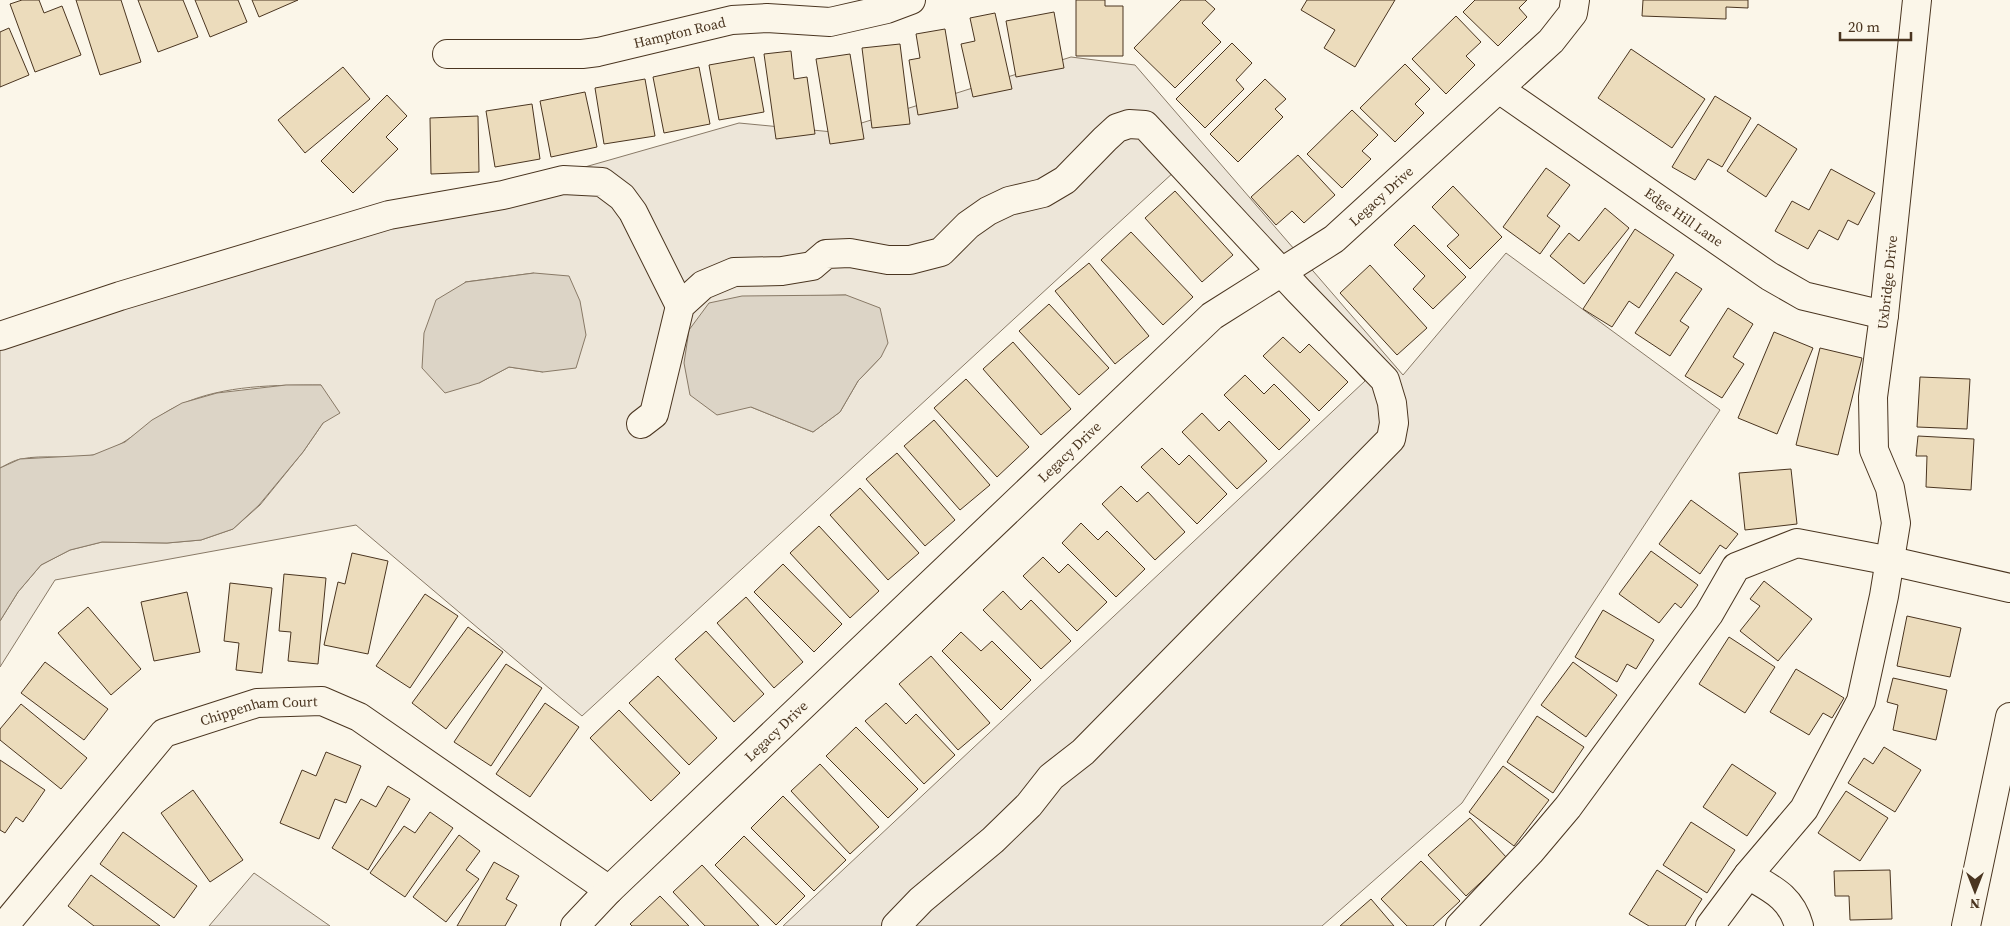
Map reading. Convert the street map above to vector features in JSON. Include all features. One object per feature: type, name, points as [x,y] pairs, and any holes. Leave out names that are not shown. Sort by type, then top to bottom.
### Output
[{"type":"street","name":"Legacy Drive","points":[[575,926],[609,890],[1212,316],[1334,239],[1552,41],[1574,13],[1575,0]]},
{"type":"street","name":"Uxbridge Drive","points":[[1710,926],[1748,875],[1804,809],[1861,701],[1891,561],[1896,523],[1890,488],[1874,450],[1873,397],[1884,315],[1917,0]]},
{"type":"street","name":"Hampton Road","points":[[447,54],[590,53],[614,49],[732,20],[767,18],[830,22],[894,3]]},
{"type":"street","name":"Edge Hill Lane","points":[[1498,89],[1769,276],[1804,296],[1884,315]]},
{"type":"street","points":[[641,424],[654,414],[680,306],[703,285],[734,272],[782,271],[812,266],[826,254],[850,253],[888,260],[903,260],[941,252],[968,225],[988,211],[1009,201],[1043,193],[1065,180],[1117,128],[1129,124],[1145,125],[1385,380],[1392,403],[1394,423],[1391,439],[1083,752],[1051,777],[1029,805],[993,840],[921,900],[896,926]]},
{"type":"street","points":[[0,336],[120,296],[389,215],[503,195],[563,180],[602,182],[622,197],[633,212],[680,306]]},
{"type":"street","points":[[1460,926],[1530,852],[1568,807],[1709,614],[1736,567],[1797,543],[1891,561],[2010,588]]},
{"type":"street","name":"Chippenham Court","points":[[4,926],[164,733],[257,704],[322,702],[359,717],[609,890]]},
{"type":"street","points":[[1966,926],[2010,717]]},
{"type":"street","points":[[1748,875],[1783,896],[1800,926]]},
{"type":"shaded area","points":[[1071,57],[1135,65],[1403,375],[1506,253],[1720,410],[1462,803],[1322,926],[783,926],[1365,381],[1175,171],[582,716],[356,525],[55,580],[0,667],[0,621],[18,592],[41,565],[70,550],[102,542],[167,543],[201,540],[233,529],[260,505],[303,452],[323,423],[321,385],[250,387],[215,393],[182,404],[160,416],[117,446],[106,451],[75,457],[39,457],[16,460],[0,468],[0,334],[739,123],[833,132]],"holes":[[[534,273],[543,372],[509,367],[479,383],[465,282]],[[846,295],[881,357],[858,381],[840,412],[813,432],[751,407],[811,296]]]},
{"type":"shaded area","points":[[534,273],[569,276],[580,301],[586,335],[576,368],[543,372],[509,367],[479,383],[445,393],[422,368],[424,333],[436,300],[466,282]]},
{"type":"shaded area","points":[[846,295],[880,308],[888,343],[881,357],[858,381],[840,412],[813,432],[751,407],[717,415],[690,395],[684,363],[689,330],[709,303],[742,296]]},
{"type":"shaded area","points":[[286,385],[321,385],[340,413],[323,423],[303,452],[259,505],[233,529],[201,540],[167,543],[102,542],[70,550],[41,565],[18,592],[0,621],[0,468],[20,459],[93,455],[125,442],[152,420],[182,403],[217,393]]},
{"type":"shaded area","points":[[254,873],[330,926],[209,926]]},
{"type":"building","points":[[22,0],[39,0],[44,13],[62,6],[81,55],[35,72],[10,4]]},
{"type":"building","points":[[76,0],[121,0],[141,62],[100,75]]},
{"type":"building","points":[[138,0],[183,0],[198,37],[158,52]]},
{"type":"building","points":[[195,0],[238,0],[247,22],[210,37]]},
{"type":"building","points":[[252,0],[298,0],[259,17]]},
{"type":"building","points":[[1076,0],[1105,0],[1105,6],[1123,6],[1123,56],[1076,56]]},
{"type":"building","points":[[1181,0],[1205,0],[1215,9],[1202,23],[1221,42],[1175,88],[1134,48]]},
{"type":"building","points":[[1307,0],[1395,0],[1355,67],[1324,48],[1335,30],[1301,10]]},
{"type":"building","points":[[1475,0],[1527,0],[1519,8],[1527,17],[1498,46],[1463,12]]},
{"type":"building","points":[[1643,0],[1748,0],[1748,8],[1726,7],[1726,19],[1642,16]]},
{"type":"building","points":[[1054,12],[1064,68],[1016,77],[1006,21]]},
{"type":"building","points":[[995,13],[1012,89],[973,97],[961,44],[975,41],[970,18]]},
{"type":"building","points":[[1456,16],[1481,42],[1466,56],[1475,65],[1446,94],[1412,59]]},
{"type":"building","points":[[9,28],[29,75],[0,87],[0,32]]},
{"type":"building","points":[[945,29],[958,108],[918,115],[909,60],[920,58],[916,34]]},
{"type":"building","points":[[1232,43],[1252,63],[1236,80],[1244,89],[1205,128],[1176,99]]},
{"type":"building","points":[[900,44],[910,124],[872,128],[862,48]]},
{"type":"building","points":[[1631,49],[1705,99],[1672,148],[1598,98]]},
{"type":"building","points":[[791,51],[794,79],[807,77],[815,134],[776,139],[764,54]]},
{"type":"building","points":[[850,54],[864,139],[830,144],[816,59]]},
{"type":"building","points":[[754,57],[764,112],[719,120],[709,65]]},
{"type":"building","points":[[1405,64],[1430,89],[1415,104],[1424,113],[1395,142],[1360,108]]},
{"type":"building","points":[[343,67],[370,99],[305,153],[278,120]]},
{"type":"building","points":[[699,67],[710,124],[664,133],[653,77]]},
{"type":"building","points":[[645,79],[655,136],[604,144],[595,88]]},
{"type":"building","points":[[1265,79],[1286,99],[1275,109],[1283,117],[1238,162],[1210,134]]},
{"type":"building","points":[[585,92],[597,147],[551,157],[540,101]]},
{"type":"building","points":[[387,95],[407,116],[386,137],[398,149],[353,193],[321,161]]},
{"type":"building","points":[[1715,96],[1751,118],[1722,167],[1708,159],[1695,180],[1672,167]]},
{"type":"building","points":[[532,104],[540,159],[495,167],[486,111]]},
{"type":"building","points":[[1352,110],[1378,135],[1362,151],[1371,159],[1342,188],[1307,154]]},
{"type":"building","points":[[478,116],[479,172],[431,174],[430,118]]},
{"type":"building","points":[[1758,124],[1797,149],[1766,197],[1727,171]]},
{"type":"building","points":[[1298,155],[1335,195],[1304,223],[1292,211],[1276,225],[1251,197]]},
{"type":"building","points":[[1546,168],[1570,185],[1547,216],[1560,226],[1540,254],[1503,227]]},
{"type":"building","points":[[1831,169],[1875,193],[1858,225],[1848,220],[1838,240],[1819,230],[1808,249],[1775,231],[1792,201],[1809,210]]},
{"type":"building","points":[[1453,186],[1502,237],[1470,269],[1447,246],[1459,235],[1432,207]]},
{"type":"building","points":[[1175,191],[1233,255],[1202,282],[1145,218]]},
{"type":"building","points":[[1605,208],[1629,228],[1584,284],[1550,256],[1569,233],[1579,241]]},
{"type":"building","points":[[1414,225],[1466,277],[1433,309],[1413,289],[1425,276],[1394,245]]},
{"type":"building","points":[[1635,229],[1674,255],[1639,308],[1629,301],[1612,327],[1583,309]]},
{"type":"building","points":[[1131,232],[1193,297],[1163,325],[1101,260]]},
{"type":"building","points":[[1089,263],[1149,336],[1115,364],[1055,291]]},
{"type":"building","points":[[1370,265],[1427,328],[1397,355],[1340,293]]},
{"type":"building","points":[[1676,272],[1702,289],[1680,321],[1689,327],[1670,356],[1635,333]]},
{"type":"building","points":[[1049,304],[1109,368],[1079,395],[1019,331]]},
{"type":"building","points":[[1728,308],[1753,324],[1733,357],[1744,364],[1722,398],[1685,376]]},
{"type":"building","points":[[1774,332],[1813,348],[1777,434],[1738,418]]},
{"type":"building","points":[[1283,337],[1300,353],[1309,344],[1348,382],[1319,411],[1263,356]]},
{"type":"building","points":[[1013,342],[1071,409],[1041,435],[983,369]]},
{"type":"building","points":[[1820,348],[1862,358],[1838,455],[1796,445]]},
{"type":"building","points":[[1245,375],[1264,394],[1274,384],[1310,420],[1279,450],[1224,395]]},
{"type":"building","points":[[1920,377],[1970,379],[1967,429],[1917,427]]},
{"type":"building","points":[[966,379],[1029,447],[997,477],[934,408]]},
{"type":"building","points":[[1202,413],[1219,431],[1229,421],[1267,461],[1237,489],[1182,432]]},
{"type":"building","points":[[934,420],[990,485],[960,510],[904,446]]},
{"type":"building","points":[[1918,436],[1974,439],[1971,490],[1926,487],[1927,456],[1916,456]]},
{"type":"building","points":[[1162,448],[1179,465],[1189,455],[1227,494],[1197,524],[1141,467]]},
{"type":"building","points":[[897,453],[955,520],[925,546],[866,479]]},
{"type":"building","points":[[1791,469],[1797,524],[1745,530],[1739,473]]},
{"type":"building","points":[[1121,486],[1137,502],[1148,492],[1185,532],[1155,560],[1102,504]]},
{"type":"building","points":[[860,488],[919,553],[888,580],[830,515]]},
{"type":"building","points":[[1691,500],[1738,534],[1726,549],[1720,545],[1700,574],[1659,544]]},
{"type":"building","points":[[1081,523],[1098,540],[1107,531],[1145,569],[1116,597],[1062,543]]},
{"type":"building","points":[[819,526],[879,591],[850,618],[790,553]]},
{"type":"building","points":[[1651,551],[1698,585],[1681,608],[1675,603],[1659,623],[1619,594]]},
{"type":"building","points":[[352,553],[388,561],[368,654],[324,645],[338,582],[345,584]]},
{"type":"building","points":[[1043,557],[1059,573],[1068,564],[1107,602],[1077,631],[1023,576]]},
{"type":"building","points":[[783,564],[842,624],[814,652],[754,592]]},
{"type":"building","points":[[284,574],[326,578],[318,664],[288,661],[291,632],[279,631]]},
{"type":"building","points":[[1764,581],[1812,619],[1778,661],[1740,631],[1760,606],[1750,599]]},
{"type":"building","points":[[230,583],[272,588],[262,673],[236,670],[239,643],[224,641]]},
{"type":"building","points":[[1003,591],[1021,610],[1031,600],[1071,641],[1041,669],[983,610]]},
{"type":"building","points":[[187,592],[200,652],[154,661],[141,602]]},
{"type":"building","points":[[425,594],[458,616],[410,688],[376,666]]},
{"type":"building","points":[[746,597],[803,662],[774,688],[717,623]]},
{"type":"building","points":[[88,607],[141,669],[111,695],[58,633]]},
{"type":"building","points":[[1603,610],[1654,640],[1636,669],[1627,664],[1617,682],[1575,657]]},
{"type":"building","points":[[1907,616],[1961,628],[1950,677],[1897,666]]},
{"type":"building","points":[[468,627],[503,652],[446,729],[412,703]]},
{"type":"building","points":[[706,631],[764,694],[734,722],[675,659]]},
{"type":"building","points":[[961,632],[981,651],[992,641],[1031,680],[1001,710],[942,651]]},
{"type":"building","points":[[1729,637],[1775,667],[1745,713],[1699,684]]},
{"type":"building","points":[[931,656],[990,723],[958,750],[899,684]]},
{"type":"building","points":[[45,662],[108,709],[84,740],[21,693]]},
{"type":"building","points":[[1573,662],[1617,695],[1586,737],[1541,705]]},
{"type":"building","points":[[506,664],[542,688],[491,766],[454,742]]},
{"type":"building","points":[[1796,669],[1844,698],[1832,718],[1823,713],[1809,735],[1770,712]]},
{"type":"building","points":[[658,676],[717,738],[689,765],[629,703]]},
{"type":"building","points":[[1893,678],[1947,690],[1936,740],[1893,730],[1898,705],[1887,702]]},
{"type":"building","points":[[545,703],[579,727],[530,797],[496,774]]},
{"type":"building","points":[[886,703],[906,724],[916,714],[955,755],[924,784],[865,721]]},
{"type":"building","points":[[21,704],[87,758],[61,789],[0,740],[0,729]]},
{"type":"building","points":[[619,710],[680,773],[651,801],[590,738]]},
{"type":"building","points":[[1537,716],[1584,747],[1553,793],[1507,762]]},
{"type":"building","points":[[856,727],[918,789],[888,818],[826,756]]},
{"type":"building","points":[[1884,747],[1921,770],[1895,812],[1848,783],[1864,758],[1873,764]]},
{"type":"building","points":[[326,752],[361,766],[346,803],[335,799],[319,839],[280,823],[302,770],[316,776]]},
{"type":"building","points":[[0,760],[45,790],[23,822],[16,817],[5,833],[0,830]]},
{"type":"building","points":[[820,764],[879,827],[850,854],[791,791]]},
{"type":"building","points":[[1732,764],[1776,793],[1747,836],[1703,807]]},
{"type":"building","points":[[1503,766],[1549,800],[1514,846],[1469,812]]},
{"type":"building","points":[[388,786],[410,799],[368,870],[332,848],[361,799],[376,807]]},
{"type":"building","points":[[193,790],[243,860],[210,882],[161,813]]},
{"type":"building","points":[[1846,791],[1888,818],[1860,861],[1818,833]]},
{"type":"building","points":[[783,796],[846,860],[814,891],[751,828]]},
{"type":"building","points":[[430,812],[453,828],[405,897],[370,873],[404,826],[415,833]]},
{"type":"building","points":[[1470,818],[1507,858],[1466,896],[1428,855]]},
{"type":"building","points":[[1691,822],[1735,850],[1707,893],[1663,865]]},
{"type":"building","points":[[123,832],[197,886],[174,918],[100,864]]},
{"type":"building","points":[[459,835],[480,851],[466,870],[479,879],[446,922],[413,897]]},
{"type":"building","points":[[744,836],[805,896],[776,925],[715,865]]},
{"type":"building","points":[[1421,861],[1460,901],[1433,926],[1407,926],[1381,899]]},
{"type":"building","points":[[494,862],[519,876],[506,899],[517,905],[505,926],[457,926]]},
{"type":"building","points":[[702,865],[759,926],[705,926],[673,892]]},
{"type":"building","points":[[1657,870],[1702,899],[1685,926],[1649,926],[1629,914]]},
{"type":"building","points":[[1890,870],[1892,919],[1850,920],[1849,896],[1835,896],[1834,871]]},
{"type":"building","points":[[91,875],[160,926],[94,926],[68,906]]},
{"type":"building","points":[[660,896],[689,926],[632,926],[630,924]]},
{"type":"building","points":[[1371,899],[1394,926],[1340,926]]}]
